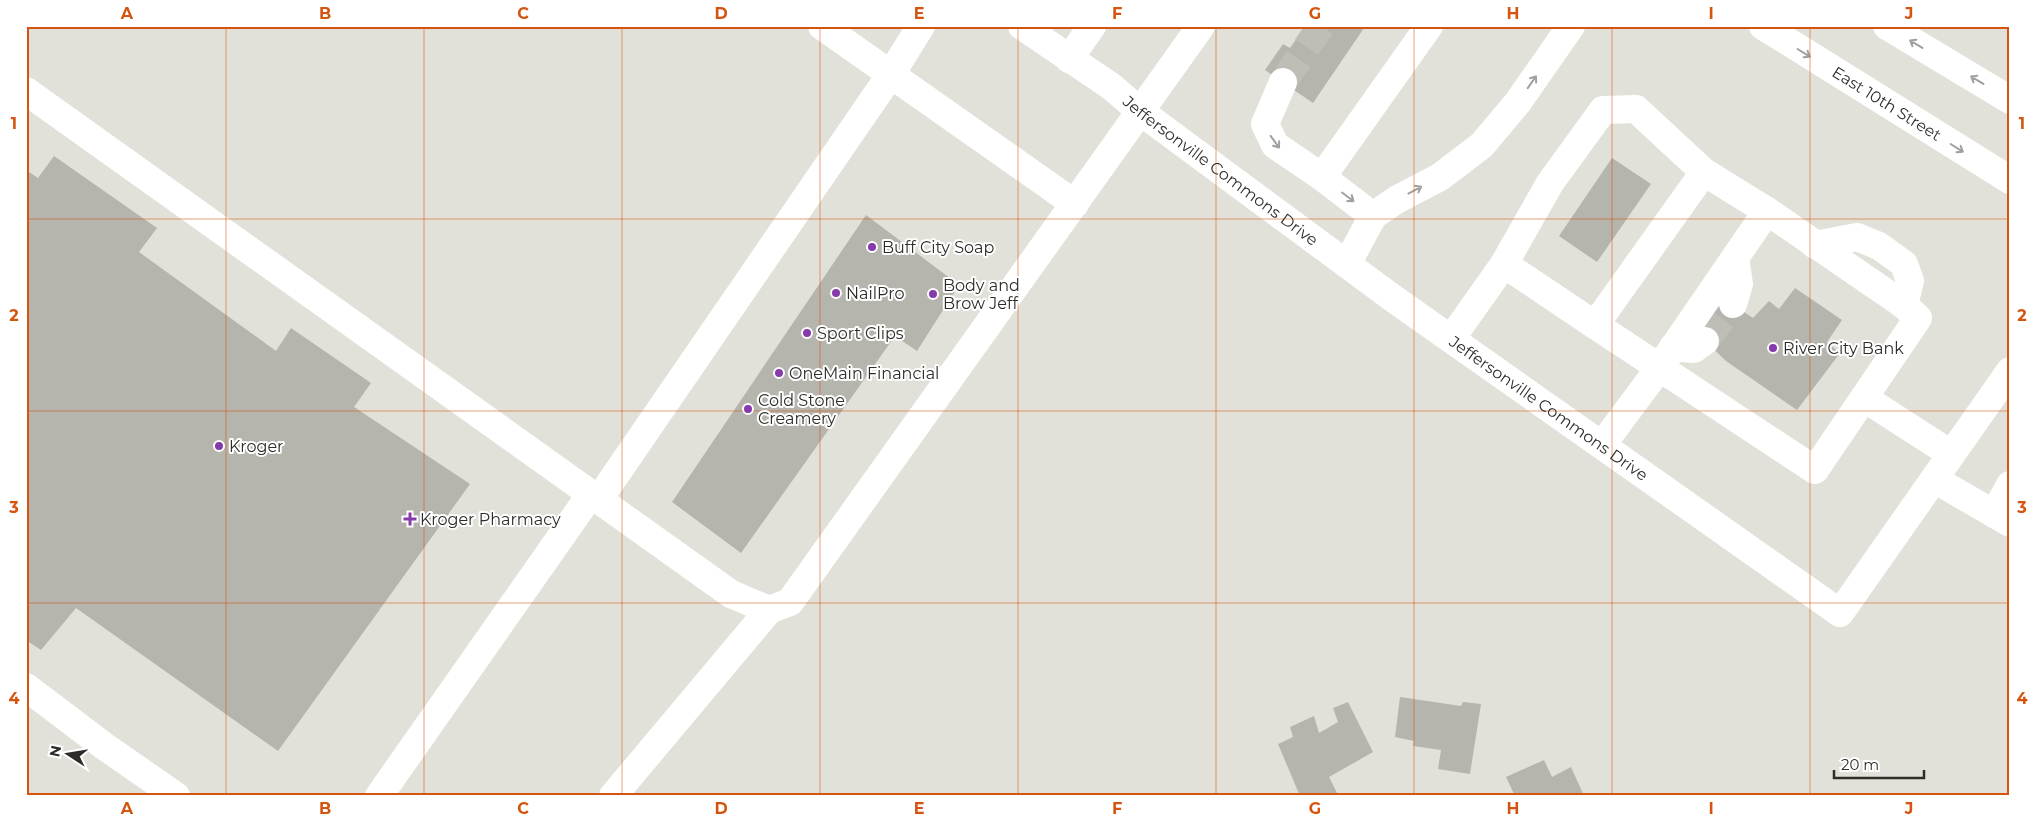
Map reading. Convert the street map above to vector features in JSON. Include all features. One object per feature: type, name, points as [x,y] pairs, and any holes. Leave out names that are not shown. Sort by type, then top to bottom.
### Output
[{"type":"street","points":[[822,26],[1075,204]]},
{"type":"street","points":[[379,796],[595,496],[890,74],[921,26]]},
{"type":"street","name":"Jeffersonville Commons Drive","points":[[1022,26],[1112,87],[1141,112],[1451,339],[1840,614],[2010,371]]},
{"type":"street","points":[[1069,59],[1091,26]]},
{"type":"street","points":[[613,796],[768,610],[790,602],[1201,26]]},
{"type":"street","points":[[1322,177],[1429,26]]},
{"type":"street","points":[[1347,264],[1374,216],[1396,200],[1440,177],[1482,145],[1518,102],[1571,26]]},
{"type":"street","name":"East 10th Street","points":[[1763,26],[2010,180]]},
{"type":"street","points":[[1887,26],[2010,100]]},
{"type":"street","points":[[1284,82],[1265,124],[1275,145],[1374,216]]},
{"type":"street","points":[[26,91],[731,594],[768,610]]},
{"type":"street","points":[[1451,339],[1504,264],[1550,183],[1604,110],[1636,109],[1704,172],[1767,211],[1904,305],[1918,318],[1815,470],[1666,357],[1594,324],[1504,264]]},
{"type":"street","points":[[1594,324],[1704,172]]},
{"type":"street","points":[[1602,446],[1767,211]]},
{"type":"street","points":[[1733,304],[1739,284],[1735,258]]},
{"type":"street","points":[[1666,357],[1694,349],[1705,341]]},
{"type":"street","points":[[1864,398],[1951,454]]},
{"type":"street","points":[[1934,479],[2002,518],[2010,485]]},
{"type":"street","points":[[26,687],[104,746],[176,796]]},
{"type":"building","points":[[1305,26],[1364,28],[1313,103],[1265,70],[1283,44],[1290,48]]},
{"type":"building","name":"Kroger","points":[[54,156],[157,228],[139,252],[276,351],[291,328],[371,383],[354,407],[470,484],[278,751],[76,608],[41,650],[26,640],[26,170],[38,178]]},
{"type":"building","points":[[1612,158],[1651,184],[1597,262],[1559,236]]},
{"type":"building","points":[[866,215],[959,285],[917,351],[895,336],[741,553],[672,502]]},
{"type":"building","name":"River City Bank","points":[[1795,288],[1842,320],[1827,342],[1840,353],[1797,410],[1726,361],[1698,334],[1723,298],[1753,318],[1769,301],[1779,309]]},
{"type":"building","points":[[1400,697],[1461,706],[1463,702],[1481,704],[1470,774],[1438,769],[1441,750],[1413,746],[1414,741],[1395,737]]},
{"type":"building","points":[[1348,702],[1373,752],[1329,777],[1338,795],[1300,796],[1278,744],[1293,737],[1290,727],[1314,716],[1319,733],[1338,722],[1333,708]]},
{"type":"building","points":[[1544,760],[1552,777],[1571,767],[1584,796],[1511,796],[1514,794],[1506,777]]},
{"type":"tunnel","points":[[1283,82],[1321,26]]},
{"type":"tunnel","points":[[1705,341],[1733,304]]},
{"type":"place","name":"Buff City Soap","points":[[872,247]]},
{"type":"place","name":"NailPro","points":[[836,293]]},
{"type":"place","name":"Body and Brow Jeff","points":[[933,294]]},
{"type":"place","name":"Sport Clips","points":[[807,333]]},
{"type":"place","name":"River City Bank","points":[[1773,348]]},
{"type":"place","name":"OneMain Financial","points":[[779,373]]},
{"type":"place","name":"Cold Stone Creamery","points":[[748,409]]},
{"type":"place","name":"Kroger","points":[[219,446]]},
{"type":"place","name":"Kroger Pharmacy","points":[[410,519]]}]
